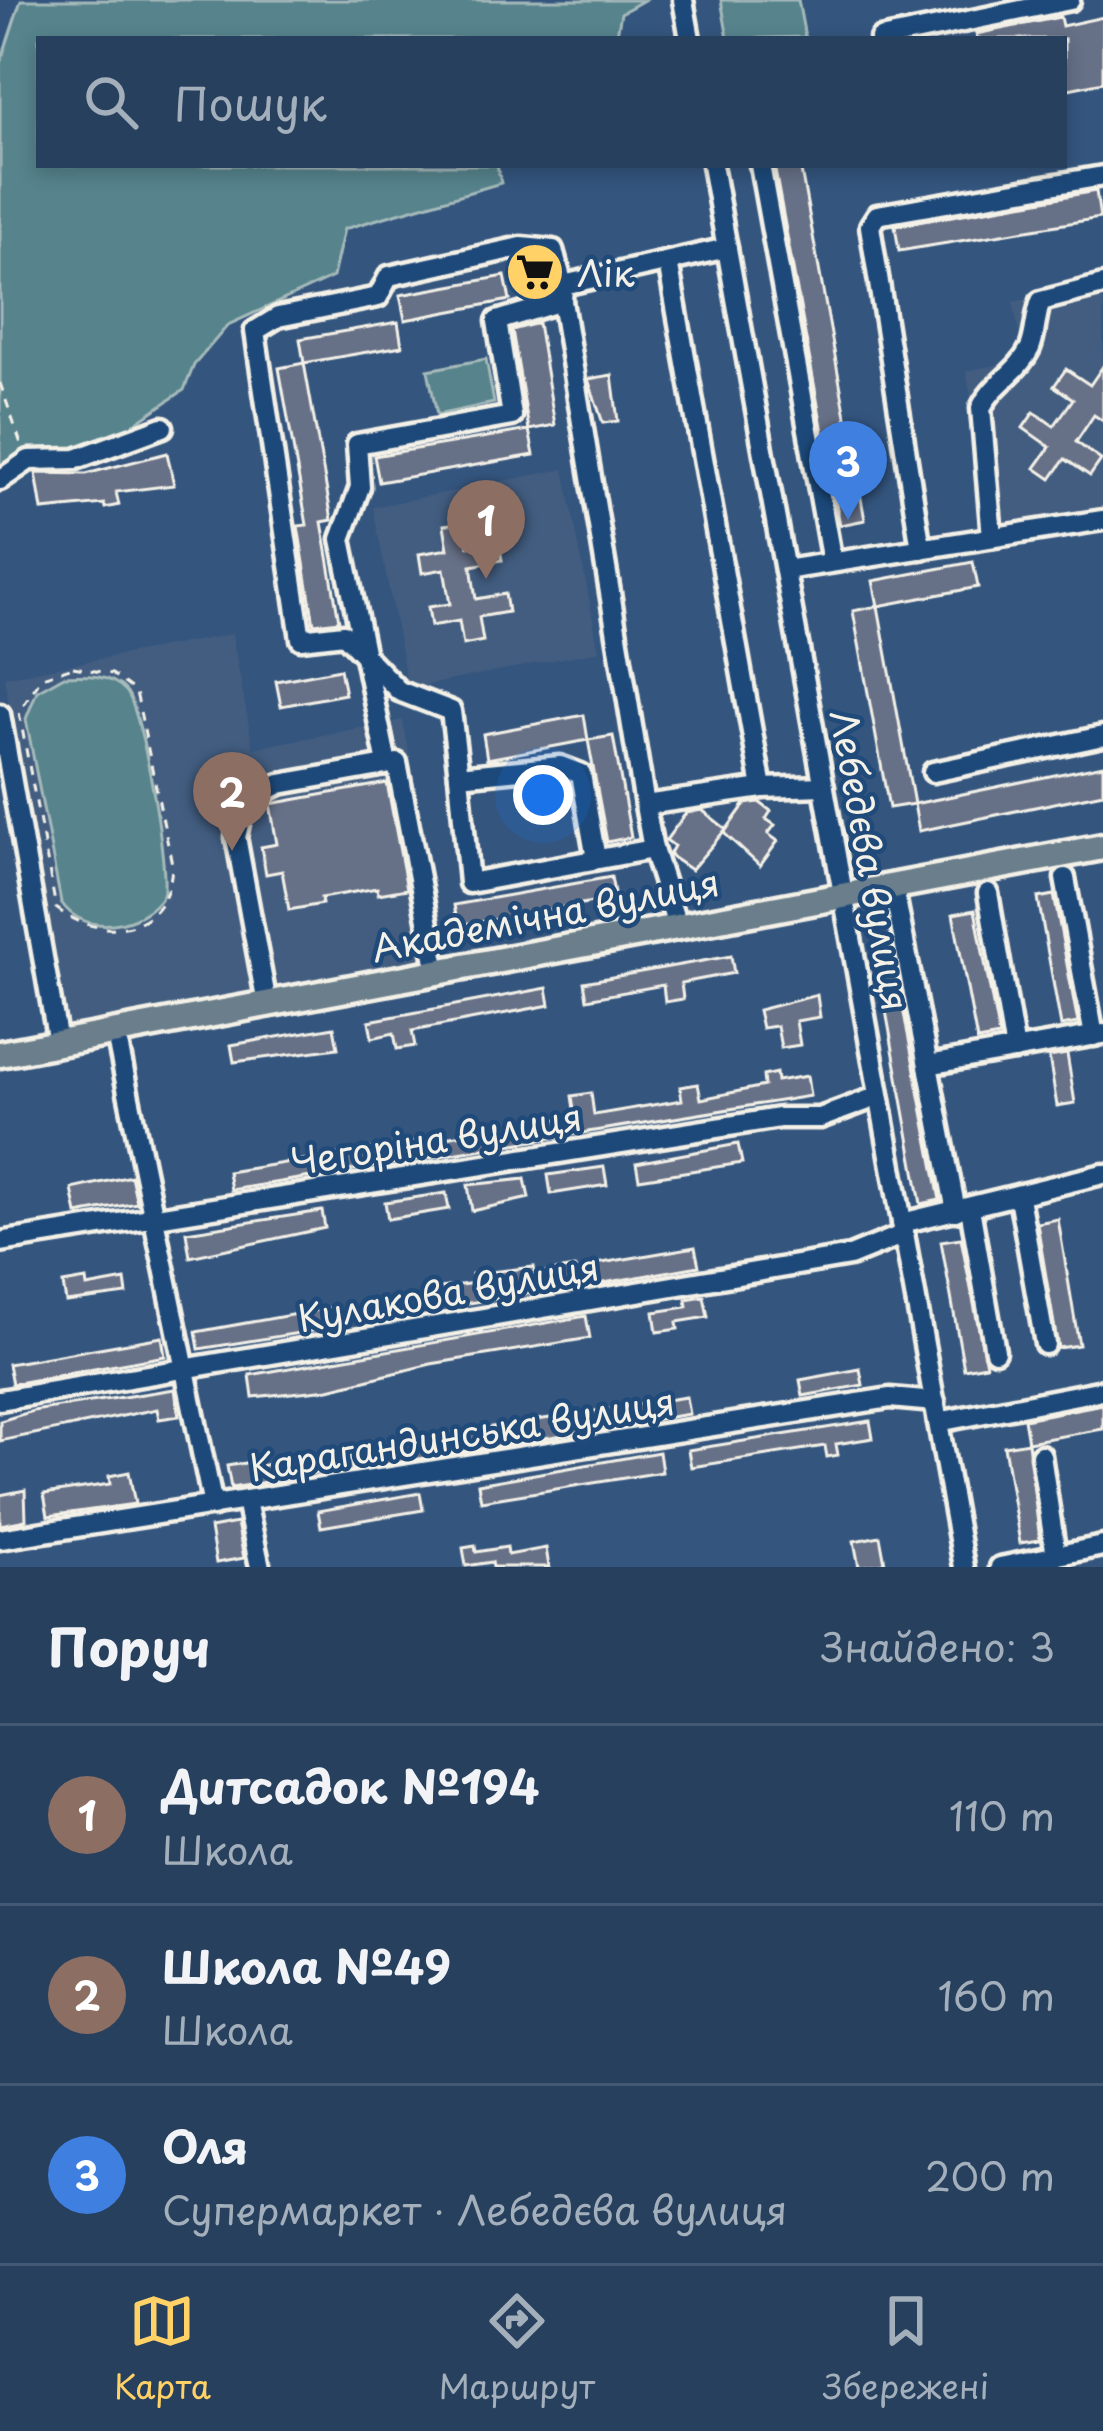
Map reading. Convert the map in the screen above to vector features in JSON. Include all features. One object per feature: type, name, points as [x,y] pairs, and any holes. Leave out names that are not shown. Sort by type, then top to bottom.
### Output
[{"type":"main road","name":"Академічна вулиця","points":[[0,1054],[1103,847]]},
{"type":"street","points":[[683,0],[689,36]]},
{"type":"street","points":[[962,0],[977,9]]},
{"type":"street","points":[[890,36],[977,9],[1070,0]]},
{"type":"street","name":"Лебедєва вулиця","points":[[713,168],[964,1567]]},
{"type":"street","points":[[761,168],[832,562]]},
{"type":"street","points":[[921,549],[870,226],[877,215],[1103,176]]},
{"type":"street","points":[[653,849],[469,884],[451,711],[367,663],[344,634],[301,638],[279,521],[284,509],[255,331],[278,317],[378,297],[389,276],[521,247],[554,250],[645,805],[676,926]]},
{"type":"street","points":[[387,764],[341,539],[360,487],[357,444],[512,416],[496,321],[563,293],[727,248]]},
{"type":"street","points":[[668,262],[762,788]]},
{"type":"street","points":[[992,538],[981,408],[1031,347],[1041,302],[1103,285]]},
{"type":"street","points":[[0,480],[28,460],[76,459],[163,427]]},
{"type":"street","points":[[785,570],[1103,520]]},
{"type":"street","points":[[0,714],[58,1042]]},
{"type":"street","points":[[933,772],[1103,736]]},
{"type":"street","points":[[267,1004],[236,837],[241,815],[256,796],[280,784],[397,763],[437,971]]},
{"type":"street","points":[[459,776],[560,766],[580,774],[596,860]]},
{"type":"street","points":[[645,805],[762,788],[824,786]]},
{"type":"street","points":[[928,1065],[1099,1035],[1065,878]]},
{"type":"street","points":[[893,884],[928,1065],[995,1351]]},
{"type":"street","points":[[988,893],[1015,1050]]},
{"type":"street","points":[[116,1034],[213,1506]]},
{"type":"street","name":"Чегоріна вулиця","points":[[0,1242],[779,1118],[820,1118],[880,1096]]},
{"type":"street","name":"Кулакова вулиця","points":[[0,1400],[850,1256],[903,1228],[1103,1174]]},
{"type":"street","points":[[1019,1197],[1045,1344]]},
{"type":"street","name":"Карагандинська вулиця","points":[[0,1540],[890,1398],[937,1412],[1103,1390]]},
{"type":"street","points":[[1041,1455],[1056,1556]]},
{"type":"street","points":[[247,1501],[260,1567]]},
{"type":"street","points":[[1000,1567],[1103,1546]]},
{"type":"path","points":[[0,383],[28,460]]},
{"type":"path","points":[[86,667],[112,674],[136,692],[172,864],[171,891],[145,920],[95,927],[56,908],[19,712],[43,677],[86,667]]},
{"type":"shaded area","points":[[1103,284],[1103,513],[998,534],[966,371],[1024,359],[1013,302]]},
{"type":"shaded area","points":[[564,469],[599,651],[408,689],[373,507]]},
{"type":"shaded area","points":[[232,634],[253,748],[403,720],[446,954],[69,1025],[4,677]]},
{"type":"green space","points":[[21,0],[644,0],[621,13],[617,36],[36,36],[36,168],[498,168],[501,183],[344,229],[333,277],[228,325],[194,365],[184,390],[131,426],[74,453],[24,455],[0,468],[0,64]]},
{"type":"green space","points":[[721,0],[798,0],[805,36],[727,36]]},
{"type":"green space","points":[[486,359],[494,403],[437,415],[428,370]]},
{"type":"green space","points":[[64,676],[97,677],[120,685],[140,727],[164,880],[163,895],[154,906],[128,921],[84,921],[61,902],[26,719],[37,691]]},
{"type":"building","points":[[1060,17],[1062,26],[1103,17],[1103,82],[1067,89],[1067,36],[976,34]]},
{"type":"building","points":[[775,168],[801,168],[865,520],[840,525]]},
{"type":"building","points":[[1096,191],[1100,218],[899,251],[895,226]]},
{"type":"building","points":[[505,276],[510,300],[405,320],[400,295]]},
{"type":"building","points":[[398,322],[402,346],[304,363],[300,339]]},
{"type":"building","points":[[538,323],[555,425],[529,430],[512,330]]},
{"type":"building","points":[[304,363],[332,520],[322,522],[339,621],[314,624],[298,526],[307,525],[279,368]]},
{"type":"building","points":[[1103,366],[1103,421],[1094,415],[1076,442],[1101,460],[1090,476],[1065,459],[1051,479],[1035,468],[1050,447],[1023,428],[1034,412],[1054,426],[1073,399],[1054,386],[1066,369],[1090,385]]},
{"type":"building","points":[[612,375],[618,421],[603,423],[588,379]]},
{"type":"building","points":[[529,430],[534,455],[379,482],[374,456]]},
{"type":"building","points":[[167,453],[174,485],[116,492],[119,505],[105,508],[104,504],[42,510],[36,473],[86,474]]},
{"type":"building","points":[[464,522],[468,546],[499,541],[502,560],[471,566],[476,599],[505,594],[508,612],[479,617],[483,641],[463,645],[459,621],[431,626],[428,607],[450,604],[444,569],[422,573],[419,554],[448,549],[444,525]]},
{"type":"building","points":[[973,562],[978,587],[878,606],[873,581]]},
{"type":"building","points":[[878,606],[914,804],[889,808],[853,611]]},
{"type":"building","points":[[340,669],[345,694],[281,706],[276,681]]},
{"type":"building","points":[[584,715],[588,740],[487,759],[483,734]]},
{"type":"building","points":[[613,736],[631,837],[607,842],[588,740]]},
{"type":"building","points":[[1103,765],[1103,793],[919,831],[914,804]]},
{"type":"building","points":[[387,783],[407,889],[378,894],[377,888],[321,898],[322,904],[289,910],[282,871],[266,874],[261,847],[277,844],[270,804]]},
{"type":"building","points":[[759,802],[771,811],[766,819],[775,825],[768,834],[778,841],[760,866],[724,833],[745,804]]},
{"type":"building","points":[[702,810],[726,829],[691,870],[669,855],[674,846],[666,840],[686,813]]},
{"type":"building","points":[[611,877],[615,898],[458,926],[454,905]]},
{"type":"building","points":[[1054,895],[1078,1023],[1061,1026],[1038,898]]},
{"type":"building","points":[[975,910],[999,1037],[977,1041],[953,914]]},
{"type":"building","points":[[891,946],[940,1200],[921,1204],[875,950]]},
{"type":"building","points":[[731,956],[734,973],[681,983],[683,999],[665,1002],[663,985],[587,999],[584,982]]},
{"type":"building","points":[[547,988],[550,1005],[412,1031],[415,1046],[397,1049],[394,1033],[372,1038],[369,1021]]},
{"type":"building","points":[[817,995],[820,1017],[796,1021],[800,1045],[781,1048],[777,1026],[762,1028],[758,1010]]},
{"type":"building","points":[[334,1027],[338,1048],[234,1062],[231,1045]]},
{"type":"building","points":[[1067,1054],[1075,1103],[1057,1106],[1049,1057]]},
{"type":"building","points":[[776,1073],[777,1081],[807,1076],[810,1096],[231,1190],[228,1172],[575,1116],[572,1096],[591,1093],[594,1115],[682,1100],[680,1087],[698,1084],[701,1099],[764,1086],[763,1076]]},
{"type":"building","points":[[738,1144],[742,1163],[639,1179],[636,1163]]},
{"type":"building","points":[[604,1167],[607,1185],[551,1194],[548,1175]]},
{"type":"building","points":[[131,1176],[137,1203],[77,1214],[72,1189]]},
{"type":"building","points":[[525,1179],[529,1198],[472,1211],[468,1185]]},
{"type":"building","points":[[446,1193],[449,1209],[388,1219],[385,1202]]},
{"type":"building","points":[[322,1211],[325,1228],[190,1257],[186,1232]]},
{"type":"building","points":[[1058,1219],[1079,1345],[1058,1348],[1037,1223]]},
{"type":"building","points":[[961,1238],[986,1365],[964,1369],[941,1241]]},
{"type":"building","points":[[695,1247],[699,1266],[598,1284],[596,1264]]},
{"type":"building","points":[[534,1267],[535,1274],[575,1268],[577,1286],[437,1308],[434,1289],[474,1283],[472,1274]]},
{"type":"building","points":[[86,1280],[87,1287],[125,1280],[127,1294],[66,1302],[63,1284]]},
{"type":"building","points":[[704,1296],[708,1317],[677,1322],[678,1329],[657,1332],[654,1312],[687,1307],[686,1299]]},
{"type":"building","points":[[335,1307],[337,1327],[199,1349],[196,1332]]},
{"type":"building","points":[[586,1316],[590,1338],[431,1364],[329,1389],[253,1397],[250,1375]]},
{"type":"building","points":[[162,1337],[165,1356],[12,1384],[8,1364]]},
{"type":"building","points":[[860,1369],[863,1385],[803,1396],[800,1380]]},
{"type":"building","points":[[175,1389],[179,1416],[159,1419],[157,1409],[0,1441],[0,1421],[33,1411]]},
{"type":"building","points":[[686,1397],[689,1414],[352,1470],[349,1449]]},
{"type":"building","points":[[1103,1404],[1103,1429],[1028,1442],[1024,1419]]},
{"type":"building","points":[[870,1421],[873,1438],[836,1444],[838,1455],[827,1457],[825,1446],[691,1467],[688,1450]]},
{"type":"building","points":[[1028,1442],[1040,1540],[1020,1543],[1004,1446]]},
{"type":"building","points":[[659,1452],[662,1472],[481,1501],[478,1484]]},
{"type":"building","points":[[326,1455],[329,1471],[231,1488],[227,1466],[251,1462],[252,1467]]},
{"type":"building","points":[[129,1472],[135,1504],[48,1516],[44,1494],[110,1484],[109,1476]]},
{"type":"building","points":[[25,1490],[26,1520],[0,1525],[0,1495]]},
{"type":"building","points":[[420,1493],[423,1510],[321,1527],[318,1511]]},
{"type":"building","points":[[237,1523],[244,1558],[216,1563],[210,1528]]},
{"type":"building","points":[[880,1536],[885,1563],[859,1567],[854,1541]]},
{"type":"building","points":[[475,1546],[476,1552],[507,1547],[508,1555],[546,1548],[549,1567],[493,1567],[492,1562],[466,1566],[463,1548]]},
{"type":"place","name":"Лік","points":[[535,272]]},
{"type":"place","name":"Оля","points":[[848,520]]},
{"type":"place","name":"Дитсадок №194","points":[[486,579]]},
{"type":"place","name":"Школа №49","points":[[232,851]]}]
